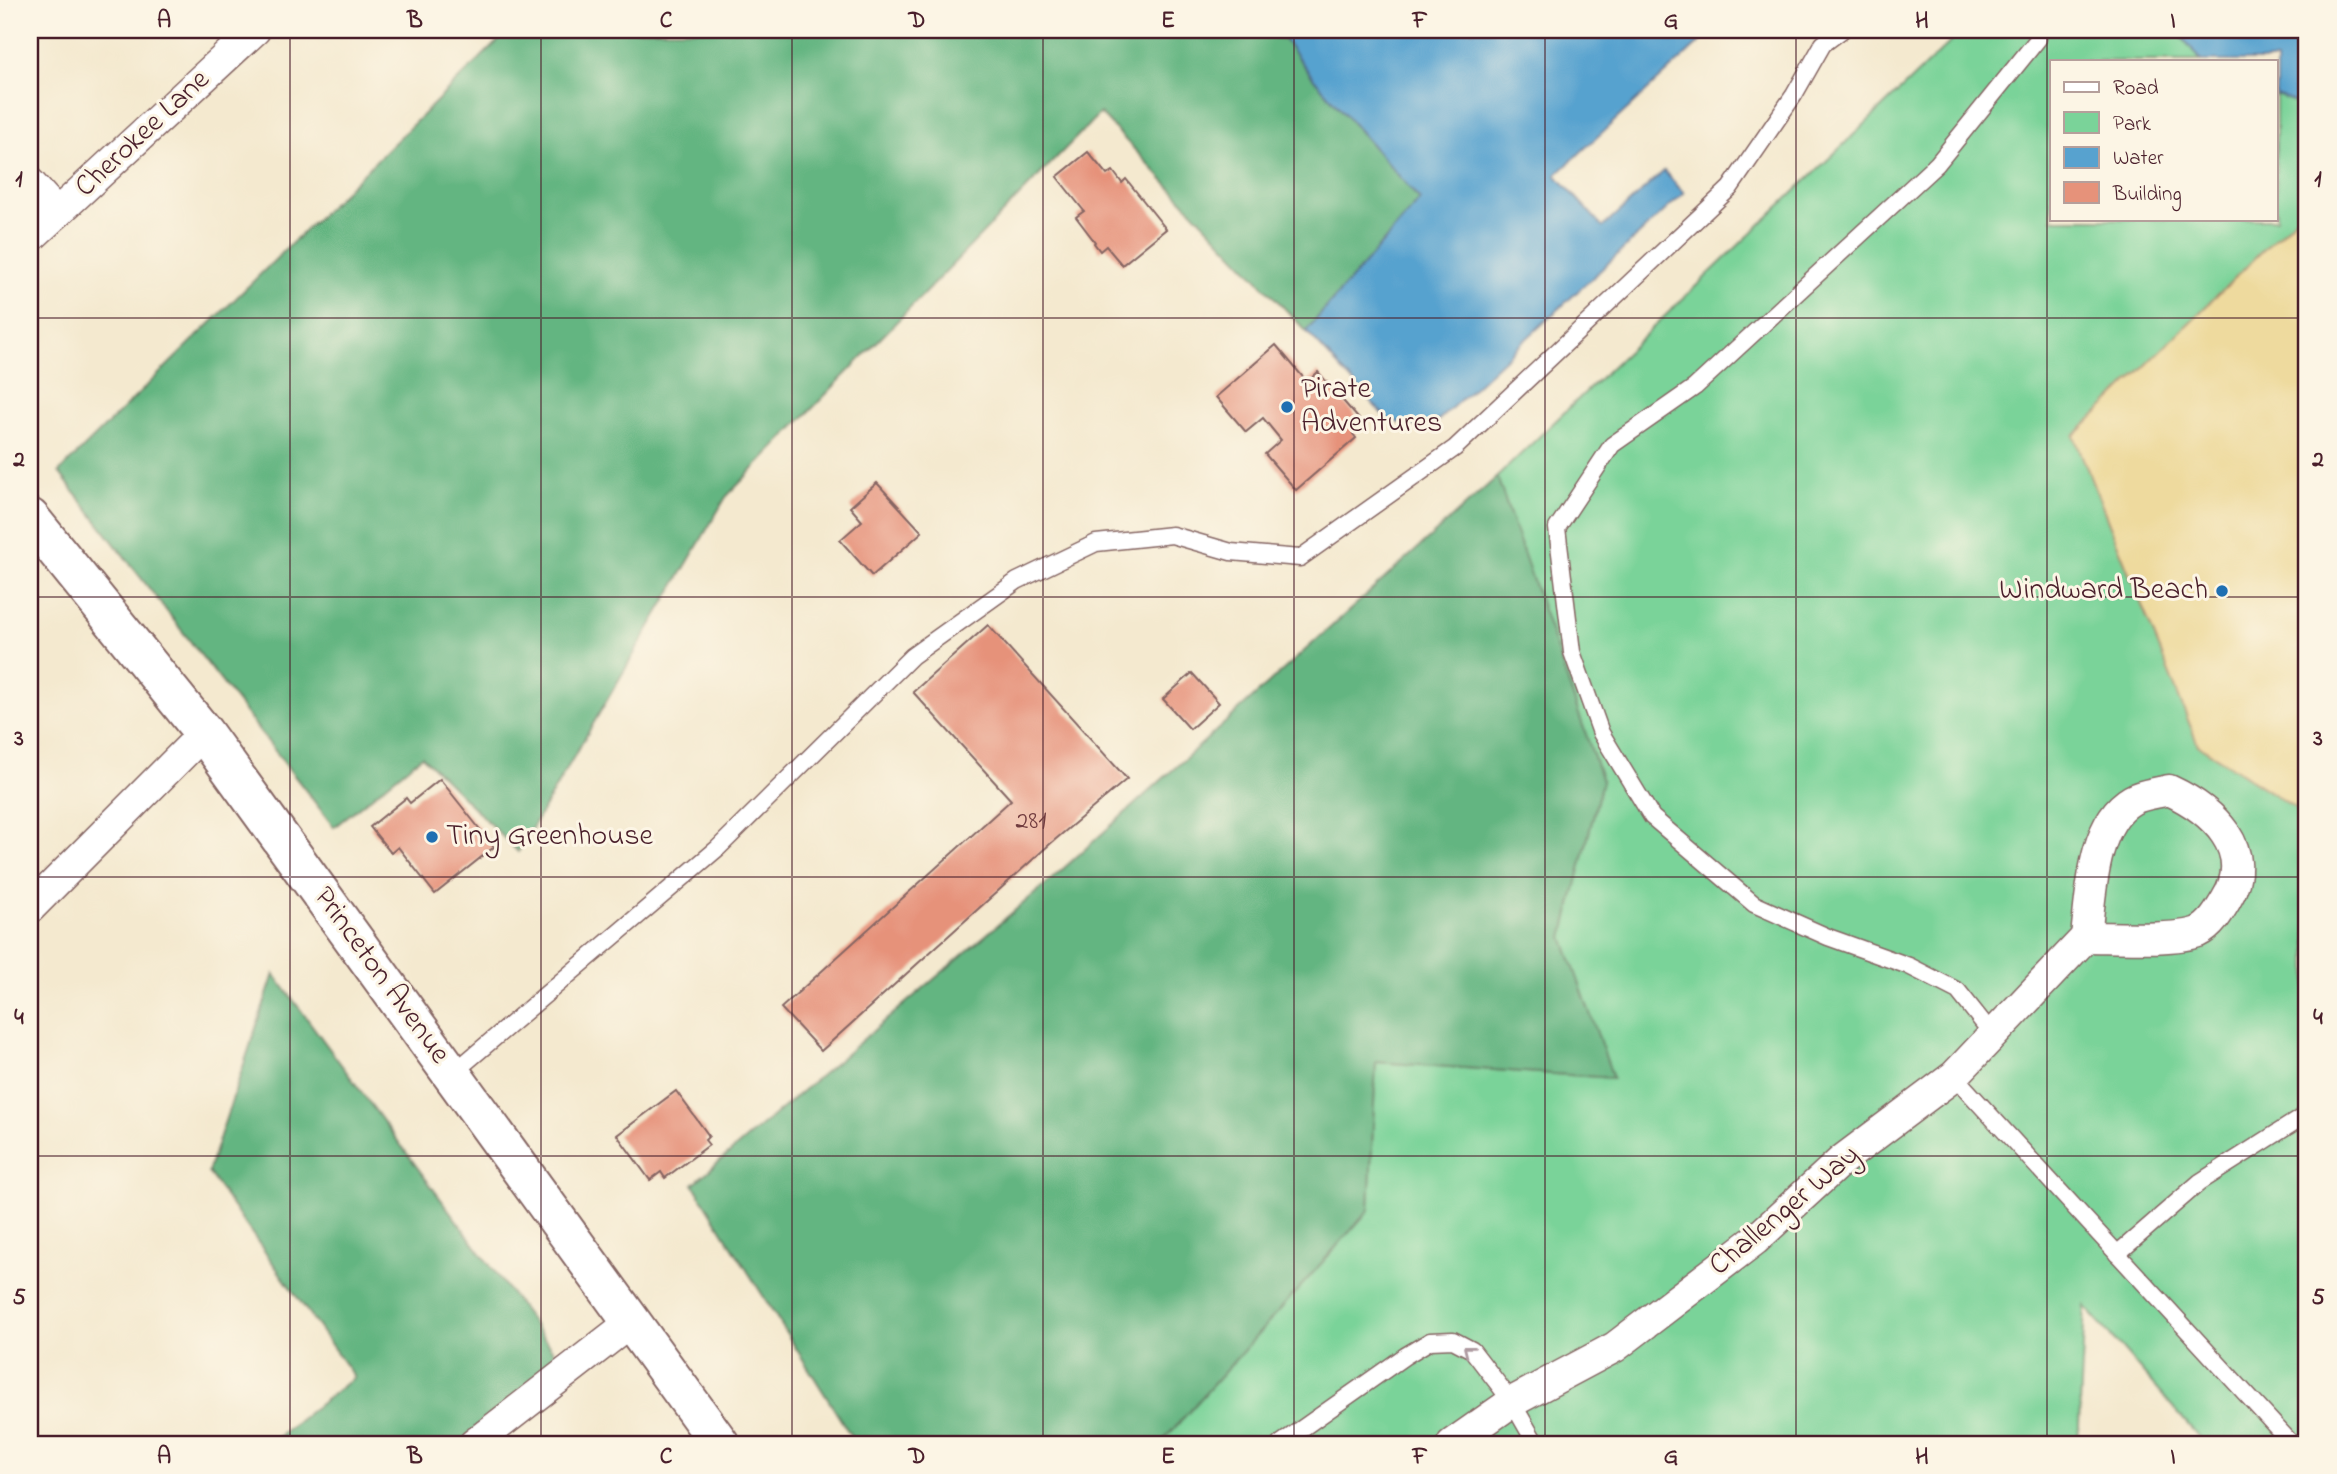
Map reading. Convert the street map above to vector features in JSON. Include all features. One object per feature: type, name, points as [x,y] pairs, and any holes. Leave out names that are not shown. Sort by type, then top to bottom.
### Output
[{"type":"main road","name":"Princeton Avenue","points":[[30,518],[204,733],[720,1444]]},
{"type":"street","name":"Cherokee Lane","points":[[30,238],[255,30]]},
{"type":"street","points":[[30,183],[57,213]]},
{"type":"street","points":[[30,908],[204,733]]},
{"type":"street","points":[[2169,790],[2194,802],[2220,825],[2235,854],[2237,876],[2230,894],[2214,919],[2198,932],[2086,937],[2095,861],[2114,815],[2133,799],[2169,790]]},
{"type":"street","name":"Challenger Way","points":[[1452,1444],[1512,1402],[1615,1348],[1755,1240],[1842,1160],[1954,1076],[2086,937]]},
{"type":"street","points":[[474,1444],[631,1322]]},
{"type":"lane","points":[[452,1074],[718,848],[912,656],[1017,582],[1096,543],[1172,534],[1231,552],[1300,558],[1455,449],[1730,188],[1794,95],[1823,44],[1842,30]]},
{"type":"lane","points":[[1993,1035],[1958,991],[1909,966],[1828,937],[1754,904],[1652,817],[1601,733],[1572,652],[1557,528],[1612,445],[1695,387],[1937,164],[2038,39]]},
{"type":"lane","points":[[1954,1076],[2291,1444]]},
{"type":"lane","points":[[2117,1254],[2200,1182],[2307,1114]]},
{"type":"lane","points":[[1280,1444],[1405,1356],[1430,1341],[1453,1339],[1472,1350],[1512,1402],[1536,1444]]},
{"type":"green space","points":[[509,30],[1217,30],[1284,39],[1315,80],[1420,200],[1306,331],[1100,113],[726,497],[518,852],[422,756],[334,827],[59,472]]},
{"type":"green space","points":[[1963,30],[2176,30],[2201,60],[2050,60],[2050,220],[2278,220],[2278,96],[2307,106],[2307,1444],[2205,1444],[2085,1306],[2078,1444],[1160,1444],[1369,1210],[1376,1062],[1612,1078],[1563,937],[1602,781],[1497,477]]},
{"type":"green space","points":[[1497,477],[1602,781],[1563,937],[1613,1078],[1376,1062],[1369,1210],[1160,1444],[856,1444],[693,1184],[1053,878]]},
{"type":"green space","points":[[274,974],[560,1360],[458,1444],[269,1444],[354,1377],[208,1172]]},
{"type":"sand","name":"Windward Beach","points":[[2307,207],[2307,827],[2298,810],[2198,745],[2074,436]]},
{"type":"water","points":[[1294,30],[1713,30],[1556,175],[1603,227],[1664,171],[1684,193],[1429,429],[1388,420],[1306,331],[1420,200],[1315,80],[1284,39]]},
{"type":"water","points":[[2176,30],[2307,30],[2307,106],[2278,96],[2278,60],[2201,60]]},
{"type":"building","points":[[1088,152],[1107,175],[1113,171],[1122,183],[1126,179],[1166,229],[1122,265],[1106,246],[1100,251],[1094,243],[1076,217],[1084,211],[1057,177]]},
{"type":"building","name":"Pirate Adventures","points":[[1276,345],[1307,382],[1318,372],[1364,425],[1353,434],[1356,438],[1296,490],[1265,454],[1281,440],[1263,418],[1246,432],[1216,397]]},
{"type":"building","points":[[877,483],[922,532],[872,576],[840,540],[862,521],[850,507]]},
{"type":"building","points":[[988,625],[1127,779],[1050,844],[821,1051],[781,1008],[1011,800],[913,692]]},
{"type":"building","points":[[1192,673],[1219,703],[1190,729],[1163,699]]},
{"type":"building","name":"Tiny Greenhouse","points":[[440,779],[494,847],[435,894],[398,847],[391,853],[370,827],[406,798],[410,803]]},
{"type":"building","points":[[676,1091],[709,1136],[705,1140],[709,1145],[665,1178],[661,1172],[650,1180],[617,1135]]},
{"type":"place","name":"Pirate Adventures","points":[[1287,407]]},
{"type":"place","name":"Windward Beach","points":[[2222,591]]},
{"type":"place","name":"Tiny Greenhouse","points":[[432,837]]}]
